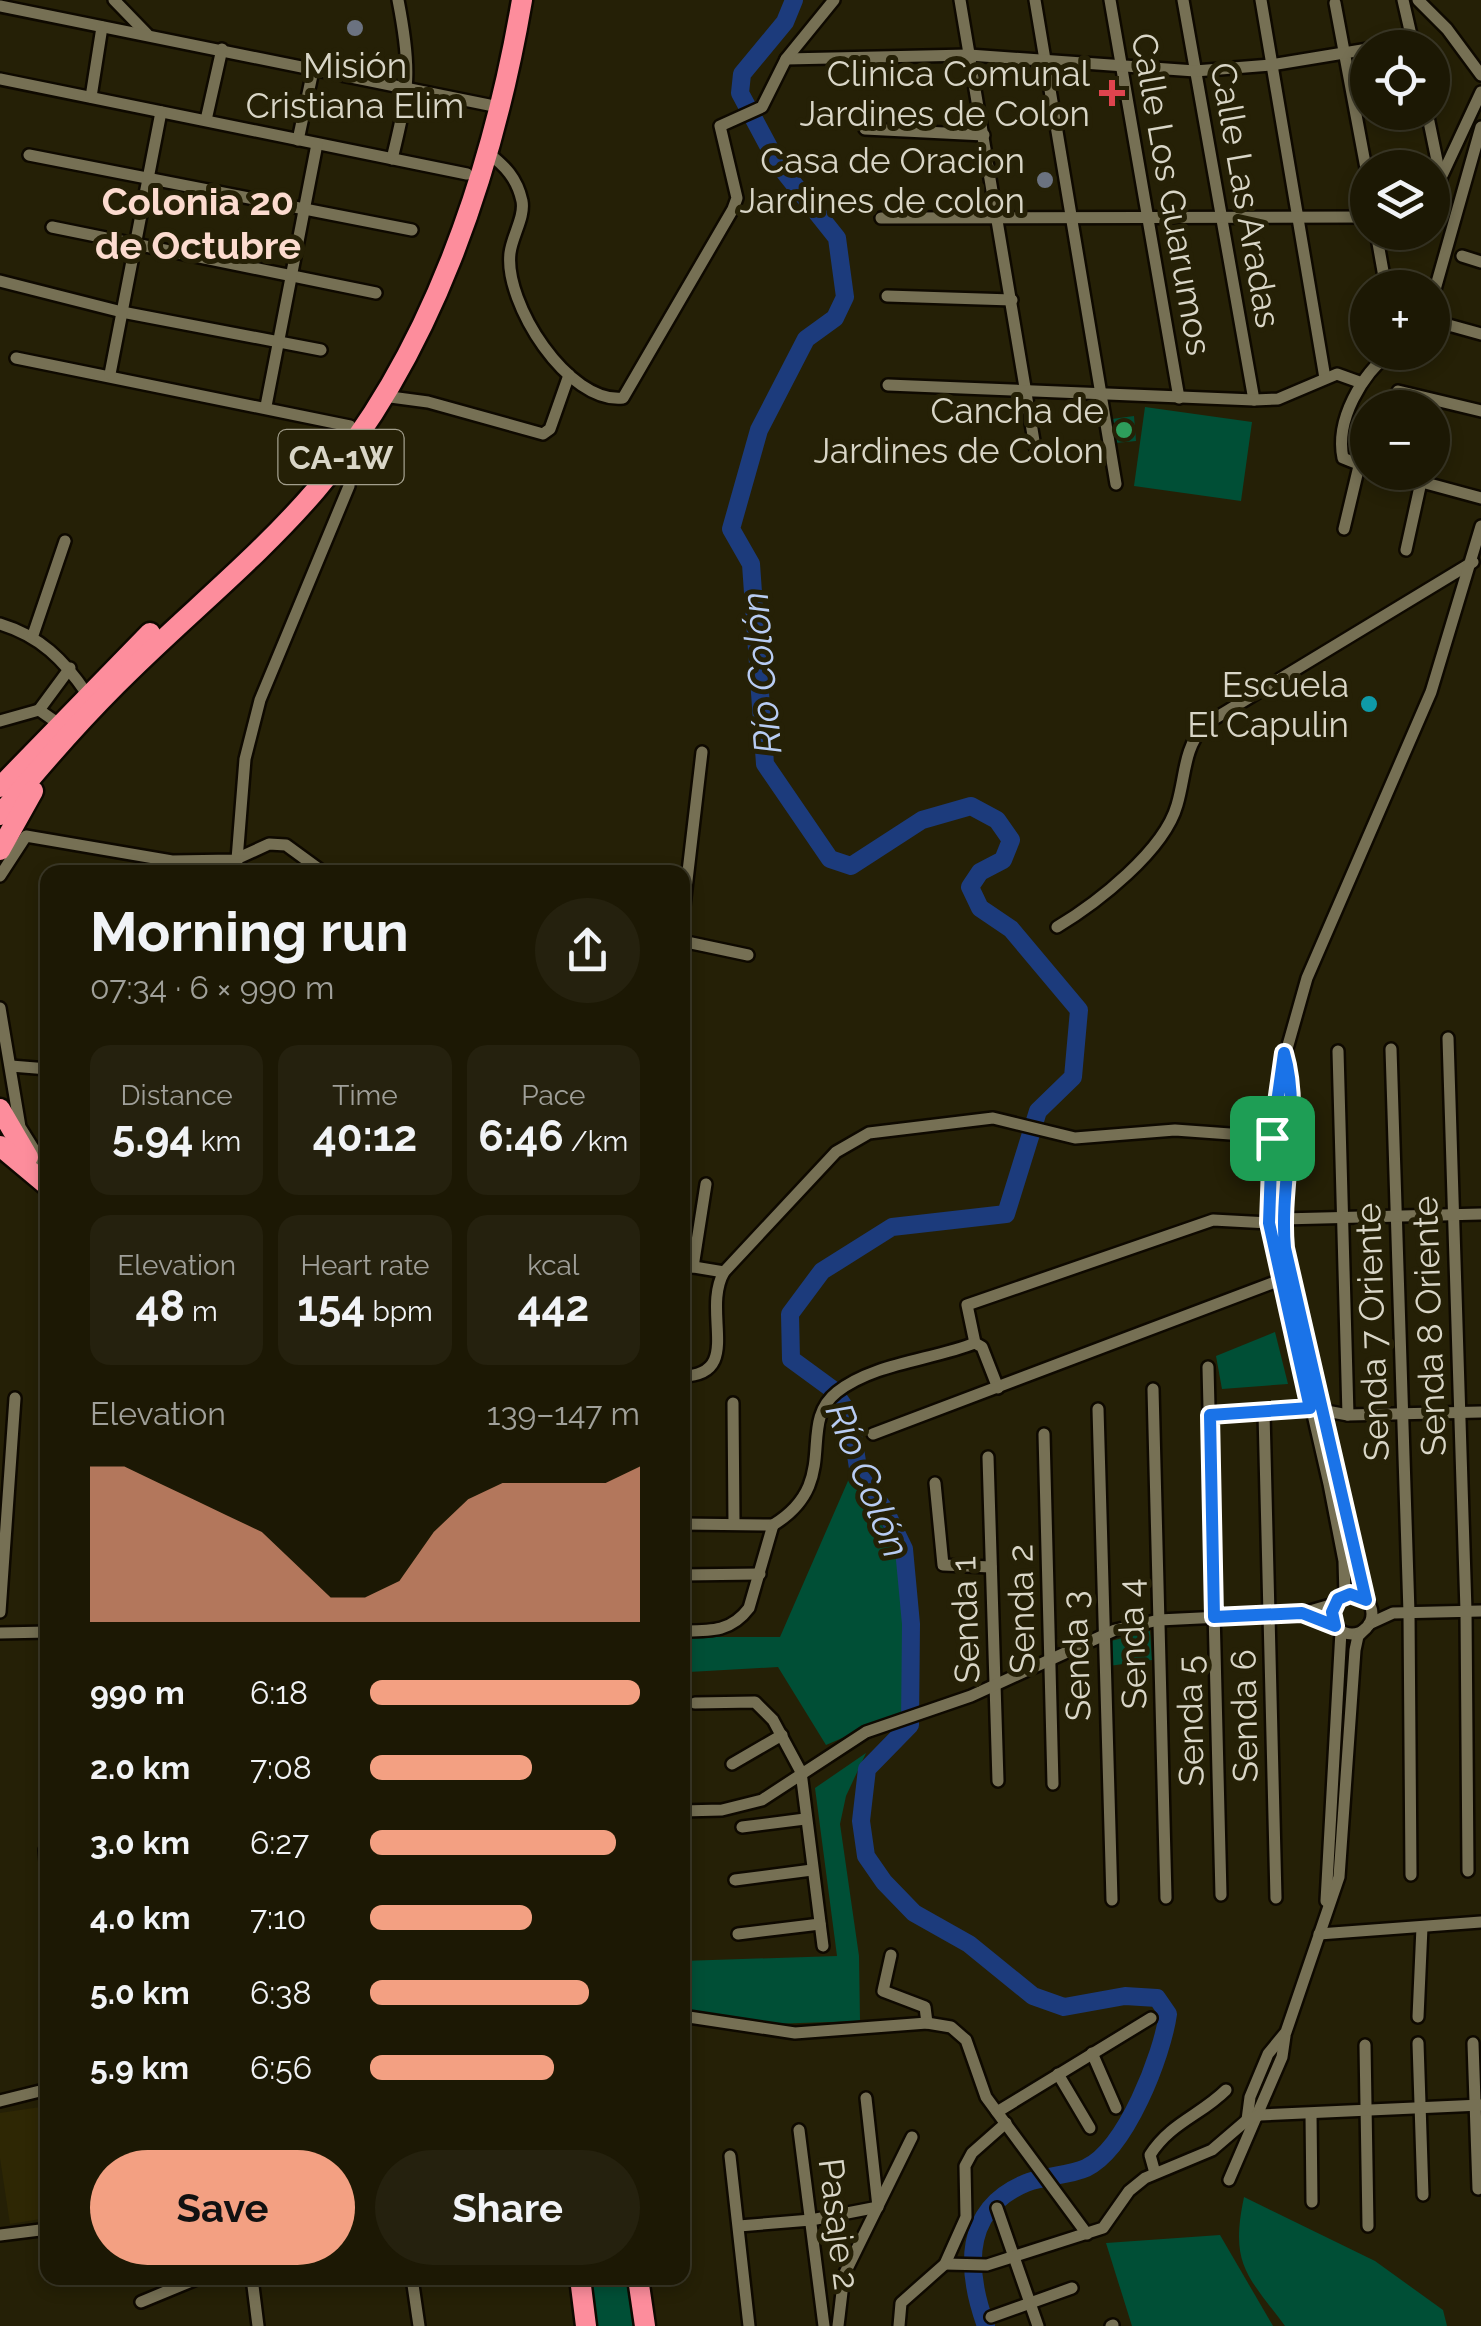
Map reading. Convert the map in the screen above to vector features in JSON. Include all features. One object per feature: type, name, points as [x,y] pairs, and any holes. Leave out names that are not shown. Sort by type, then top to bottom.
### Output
[{"type":"highway","name":"CA-1W","points":[[0,787],[88,694],[269,524],[350,426],[402,337],[467,174],[489,104],[511,0]]},
{"type":"highway","name":"CA-1W","points":[[0,816],[115,686],[283,527],[342,456],[383,396],[438,284],[488,152],[522,0]]},
{"type":"highway","points":[[2,863],[54,754]]},
{"type":"highway","points":[[0,1109],[26,1161]]},
{"type":"highway","points":[[0,1133],[40,1177]]},
{"type":"highway","points":[[0,1149],[40,1168]]},
{"type":"highway","points":[[581,2285],[586,2326]]},
{"type":"highway","points":[[639,2285],[645,2326]]},
{"type":"street","points":[[114,0],[146,34]]},
{"type":"street","points":[[392,159],[409,86],[410,55],[398,0]]},
{"type":"street","points":[[488,152],[510,170],[524,204],[510,254],[520,310],[541,345],[569,375],[613,398],[627,395],[733,210],[737,198],[719,129],[754,113],[786,59],[834,0]]},
{"type":"street","points":[[960,0],[1035,447]]},
{"type":"street","points":[[1034,0],[1074,218],[1116,484]]},
{"type":"street","name":"Calle Los Guarumos","points":[[1110,0],[1180,398]]},
{"type":"street","name":"Calle Las Aradas","points":[[1183,0],[1254,400]]},
{"type":"street","points":[[1261,0],[1325,378]]},
{"type":"street","points":[[1403,0],[1410,30]]},
{"type":"street","points":[[1418,0],[1447,29],[1481,74]]},
{"type":"street","points":[[1335,3],[1348,53],[1363,150]]},
{"type":"street","points":[[0,6],[489,104]]},
{"type":"street","points":[[91,97],[102,26]]},
{"type":"street","points":[[206,120],[222,48]]},
{"type":"street","points":[[786,59],[969,55],[1196,70],[1270,65],[1348,53]]},
{"type":"street","points":[[298,140],[314,66]]},
{"type":"street","points":[[0,79],[467,174]]},
{"type":"street","points":[[1450,159],[1481,92]]},
{"type":"street","points":[[110,374],[160,112]]},
{"type":"street","points":[[1440,270],[1481,127]]},
{"type":"street","points":[[865,130],[984,135]]},
{"type":"street","points":[[266,406],[317,144]]},
{"type":"street","points":[[29,155],[412,230]]},
{"type":"street","points":[[881,218],[1350,218]]},
{"type":"street","points":[[52,228],[292,273],[376,293]]},
{"type":"street","points":[[1462,256],[1481,262]]},
{"type":"street","points":[[0,280],[122,312],[320,350]]},
{"type":"street","points":[[887,296],[1012,300]]},
{"type":"street","points":[[1450,326],[1481,334]]},
{"type":"street","points":[[16,358],[110,374],[350,426]]},
{"type":"street","points":[[1359,390],[1370,370]]},
{"type":"street","points":[[888,385],[1254,400],[1278,399],[1337,374],[1362,383]]},
{"type":"street","points":[[383,396],[428,402],[543,434],[550,430],[569,375]]},
{"type":"street","points":[[1450,404],[1481,411]]},
{"type":"street","points":[[1350,410],[1341,452],[1350,458]]},
{"type":"street","points":[[235,865],[246,759],[260,700],[349,486],[350,467],[342,456]]},
{"type":"street","points":[[1344,530],[1357,490]]},
{"type":"street","points":[[1406,550],[1419,490]]},
{"type":"street","points":[[1450,490],[1481,498]]},
{"type":"street","points":[[1345,1595],[1344,1561],[1269,1223],[1272,1138],[1284,1053],[1307,978],[1430,692],[1476,560],[1481,526]]},
{"type":"street","points":[[33,635],[66,541]]},
{"type":"street","points":[[1057,927],[1108,890],[1162,837],[1177,806],[1190,743],[1204,725],[1476,560]]},
{"type":"street","points":[[0,624],[33,635],[70,668],[88,694]]},
{"type":"street","points":[[0,721],[40,710],[70,668]]},
{"type":"street","points":[[40,710],[59,724]]},
{"type":"street","points":[[689,865],[702,752]]},
{"type":"street","points":[[2,863],[26,836],[162,865]]},
{"type":"street","points":[[237,865],[269,844],[286,845],[313,865]]},
{"type":"street","points":[[690,942],[748,956]]},
{"type":"street","points":[[0,1008],[20,1127],[40,1159]]},
{"type":"street","name":"Senda 8 Oriente","points":[[1448,1038],[1466,1611],[1468,1871]]},
{"type":"street","name":"Senda 7 Oriente","points":[[1391,1049],[1408,1613],[1411,1874]]},
{"type":"street","points":[[1338,1051],[1348,1415]]},
{"type":"street","points":[[1228,2180],[1282,2057],[1286,2032],[1339,1877],[1356,1643],[1368,1626],[1367,1601],[1326,1414],[1285,1248],[1282,1219],[1291,1078],[1284,1053]]},
{"type":"street","points":[[11,1066],[40,1068]]},
{"type":"street","points":[[690,1376],[701,1376],[712,1369],[718,1355],[714,1290],[724,1272],[836,1152],[870,1133],[993,1118],[1044,1134],[1075,1138],[1176,1130],[1272,1138]]},
{"type":"street","points":[[690,1257],[706,1184]]},
{"type":"street","points":[[998,1388],[987,1356],[975,1342],[967,1305],[1212,1220],[1269,1223],[1282,1219],[1481,1214]]},
{"type":"street","points":[[690,1266],[724,1272]]},
{"type":"street","points":[[873,1434],[1280,1280]]},
{"type":"street","points":[[690,1631],[717,1630],[740,1619],[749,1608],[773,1525],[806,1499],[826,1404],[838,1391],[880,1372],[975,1342]]},
{"type":"street","name":"Senda 5","points":[[1208,1367],[1222,1895]]},
{"type":"street","name":"Senda 4","points":[[1152,1389],[1166,1898]]},
{"type":"street","points":[[0,1612],[15,1398]]},
{"type":"street","points":[[733,1403],[734,1524]]},
{"type":"street","points":[[1210,1415],[1310,1408],[1326,1414],[1348,1415],[1481,1412]]},
{"type":"street","name":"Senda 3","points":[[1098,1410],[1112,1900]]},
{"type":"street","name":"Senda 6","points":[[1264,1413],[1276,1898]]},
{"type":"street","name":"Senda 2","points":[[1044,1434],[1053,1784]]},
{"type":"street","name":"Senda 1","points":[[988,1458],[998,1781]]},
{"type":"street","points":[[936,1483],[943,1565],[991,1567]]},
{"type":"street","points":[[690,1524],[773,1525]]},
{"type":"street","points":[[690,1575],[760,1574]]},
{"type":"street","points":[[1345,1595],[1393,1613],[1481,1611]]},
{"type":"street","points":[[690,1810],[742,1807],[762,1800],[801,1772],[886,1724],[994,1684],[1028,1667],[1050,1662],[1102,1635],[1158,1620],[1302,1613],[1334,1604],[1345,1595]]},
{"type":"street","points":[[1326,1911],[1338,1629],[1334,1604]]},
{"type":"street","points":[[1302,1613],[1357,1634],[1393,1613]]},
{"type":"street","points":[[0,1633],[40,1632]]},
{"type":"street","points":[[695,1703],[755,1702],[782,1736],[801,1772],[823,1946]]},
{"type":"street","points":[[732,1764],[782,1736]]},
{"type":"street","points":[[742,1826],[805,1819]]},
{"type":"street","points":[[735,1880],[812,1870]]},
{"type":"street","points":[[1320,1934],[1481,1922]]},
{"type":"street","points":[[738,1934],[820,1924]]},
{"type":"street","points":[[1418,2018],[1422,1927]]},
{"type":"street","points":[[891,1955],[884,1991],[925,2006],[927,2023]]},
{"type":"street","points":[[690,2017],[795,2033],[927,2023],[952,2027],[966,2040],[986,2097],[1087,2234]]},
{"type":"street","points":[[996,2112],[1151,2018]]},
{"type":"street","points":[[1418,2043],[1423,2195]]},
{"type":"street","points":[[1473,2043],[1479,2105],[1478,2189]]},
{"type":"street","points":[[1365,2044],[1368,2226]]},
{"type":"street","points":[[1092,2053],[1116,2108]]},
{"type":"street","points":[[1058,2074],[1090,2128]]},
{"type":"street","points":[[0,2100],[40,2090]]},
{"type":"street","points":[[1156,2173],[1150,2155],[1160,2140],[1174,2124],[1226,2090]]},
{"type":"street","name":"Pasaje 2","points":[[866,2098],[878,2207]]},
{"type":"street","points":[[945,2264],[973,2267],[1102,2228],[1128,2191],[1156,2173],[1212,2150],[1253,2117],[1479,2105]]},
{"type":"street","points":[[1311,2114],[1312,2202]]},
{"type":"street","points":[[899,2326],[901,2302],[945,2264],[966,2217],[965,2166],[972,2153],[1006,2124]]},
{"type":"street","name":"Pasaje 2","points":[[799,2130],[824,2326]]},
{"type":"street","points":[[838,2326],[844,2275],[912,2138]]},
{"type":"street","points":[[730,2156],[749,2326]]},
{"type":"street","points":[[739,2226],[812,2220],[878,2207]]},
{"type":"street","points":[[997,2208],[1038,2326]]},
{"type":"street","points":[[0,2236],[40,2230]]},
{"type":"street","points":[[141,2302],[182,2285]]},
{"type":"street","points":[[253,2285],[258,2326]]},
{"type":"street","points":[[413,2285],[419,2326]]},
{"type":"street","points":[[991,2317],[1072,2288]]},
{"type":"shaded area","points":[[40,2107],[40,2219],[10,2224],[0,2158],[0,2113]]},
{"type":"green space","points":[[1145,407],[1252,422],[1241,501],[1134,486]]},
{"type":"green space","name":"Cancha de Jardines de Colon","points":[[1134,416],[1136,441],[1115,443],[1112,419]]},
{"type":"green space","points":[[1275,1332],[1288,1384],[1222,1389],[1216,1356]]},
{"type":"green space","points":[[851,1474],[898,1552],[907,1623],[903,1712],[826,1745],[778,1667],[690,1672],[690,1637],[780,1637]]},
{"type":"green space","points":[[1150,1631],[1152,1660],[1109,1666],[1107,1642]]},
{"type":"green space","points":[[866,1753],[846,1796],[840,1824],[859,1956],[860,2021],[770,2024],[690,2012],[690,1961],[837,1956],[815,1788]]},
{"type":"green space","points":[[1244,2197],[1375,2261],[1443,2310],[1447,2326],[1285,2326],[1245,2267],[1239,2238]]},
{"type":"green space","points":[[1220,2235],[1273,2326],[1132,2326],[1106,2243]]},
{"type":"green space","points":[[588,2285],[627,2285],[633,2326],[594,2326]]},
{"type":"waterway","name":"Río Colón","points":[[794,0],[785,22],[742,74],[740,93],[778,164],[837,238],[845,297],[835,318],[806,339],[759,430],[731,529],[751,564],[765,764],[830,859],[851,866],[922,820],[971,806],[997,820],[1011,840],[1003,860],[980,872],[970,887],[980,908],[1011,929],[1079,1010],[1073,1077],[1038,1111],[1006,1214],[892,1227],[822,1271],[790,1314],[791,1359],[832,1389],[850,1415],[859,1475],[885,1510],[904,1549],[911,1624],[910,1725],[867,1769],[861,1821],[866,1856],[914,1913],[969,1944],[1033,1996],[1064,2007],[1125,1996],[1157,1998],[1168,2014],[1140,2100],[1101,2158],[1086,2168],[1033,2180],[1005,2194],[980,2225],[973,2263],[986,2326]]},
{"type":"place","name":"Misión Cristiana Elim","points":[[355,28]]},
{"type":"place","name":"Clinica Comunal Jardines de Colon","points":[[1112,93]]},
{"type":"place","name":"Casa de Oracion Jardines de colon","points":[[1045,180]]},
{"type":"place","name":"Cancha de Jardines de Colon","points":[[1124,430]]},
{"type":"place","name":"Escuela El Capulin","points":[[1369,704]]},
{"type":"district","name":"Colonia 20 de Octubre","points":[[198,223]]},
{"type":"route","points":[[1284,1053],[1291,1078],[1282,1219],[1285,1248],[1308,1334],[1366,1600],[1356,1594],[1338,1599],[1332,1612],[1335,1626],[1320,1616],[1302,1613],[1214,1617],[1210,1415],[1310,1408],[1272,1248],[1272,1138],[1284,1053]]}]
